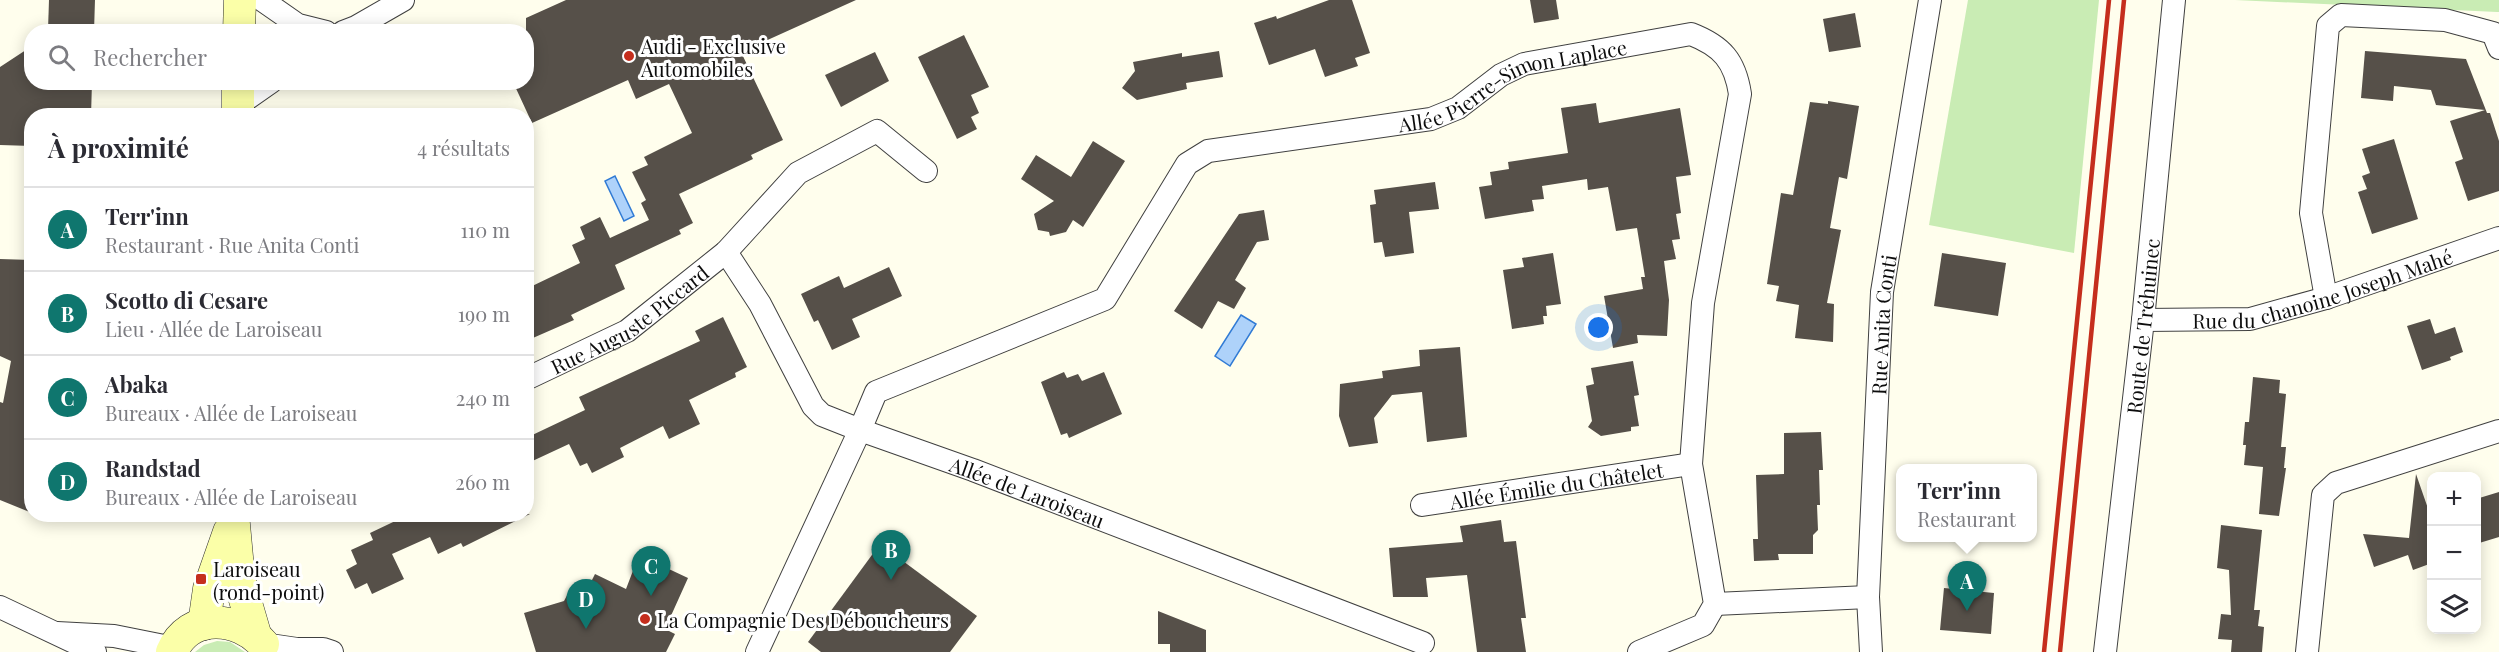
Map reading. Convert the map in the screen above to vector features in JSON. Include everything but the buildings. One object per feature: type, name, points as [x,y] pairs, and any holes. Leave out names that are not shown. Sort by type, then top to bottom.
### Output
[{"type":"main road","points":[[239,24],[240,0]]},
{"type":"main road","points":[[204,624],[209,589],[232,522]]},
{"type":"main road","points":[[233,522],[239,579],[262,644]]},
{"type":"main road","points":[[173,650],[192,629],[222,621],[239,625],[262,644]]},
{"type":"street","points":[[262,0],[297,24]]},
{"type":"street","points":[[361,24],[403,0]]},
{"type":"street","name":"Rue Anita Conti","points":[[1871,652],[1868,597],[1882,292],[1930,0]]},
{"type":"street","name":"Route de Tréhuinec","points":[[2105,652],[2143,320],[2174,0]]},
{"type":"street","points":[[2326,298],[2311,213],[2328,26],[2341,15],[2445,20],[2493,33],[2499,48]]},
{"type":"street","name":"Allée Pierre-Simon Laplace","points":[[860,430],[876,392],[1105,299],[1187,164],[1208,152],[1431,119],[1458,108],[1501,75],[1524,64],[1691,34],[1711,42],[1727,56],[1737,75],[1740,94],[1703,303],[1691,464],[1715,604]]},
{"type":"street","points":[[238,101],[257,90]]},
{"type":"street","name":"Rue Auguste Piccard","points":[[534,375],[627,331],[726,252],[798,173],[877,132],[926,171]]},
{"type":"street","name":"Rue du chanoine Joseph Mahé","points":[[2143,320],[2250,320],[2326,298],[2499,238]]},
{"type":"street","name":"Rue Auguste Piccard","points":[[726,252],[760,304],[813,406],[822,415],[860,430]]},
{"type":"street","points":[[757,652],[860,430]]},
{"type":"street","name":"Allée de Laroiseau","points":[[860,430],[974,470],[1423,643]]},
{"type":"street","points":[[2307,652],[2323,495],[2336,483],[2499,431]]},
{"type":"street","name":"Allée Émilie du Châtelet","points":[[1422,505],[1691,464]]},
{"type":"street","points":[[1639,652],[1703,625],[1715,604],[1868,597]]},
{"type":"street","points":[[0,607],[51,638],[95,652]]},
{"type":"street","points":[[51,638],[114,636],[173,650]]},
{"type":"street","points":[[262,644],[297,649],[323,649],[332,652]]},
{"type":"green space","points":[[1968,0],[2099,0],[2074,253],[1929,225]]},
{"type":"green space","points":[[2235,0],[2499,0],[2499,12],[2497,12]]},
{"type":"green space","points":[[217,641],[230,642],[245,652],[195,652],[204,645]]},
{"type":"water","points":[[615,176],[634,216],[624,221],[605,181]]},
{"type":"water","points":[[1241,315],[1256,324],[1230,366],[1215,356]]},
{"type":"railway","points":[[2044,652],[2109,0]]},
{"type":"railway","points":[[2060,652],[2124,0]]},
{"type":"place","name":"Audi - Exclusive Automobiles","points":[[629,56]]},
{"type":"place","name":"Laroiseau (rond-point)","points":[[201,579]]},
{"type":"place","name":"Scotto di Cesare","points":[[891,580]]},
{"type":"place","name":"Abaka","points":[[651,596]]},
{"type":"place","name":"Terr'inn","points":[[1967,611]]},
{"type":"place","name":"La Compagnie Des Déboucheurs","points":[[645,619]]},
{"type":"place","name":"Randstad","points":[[586,629]]}]
